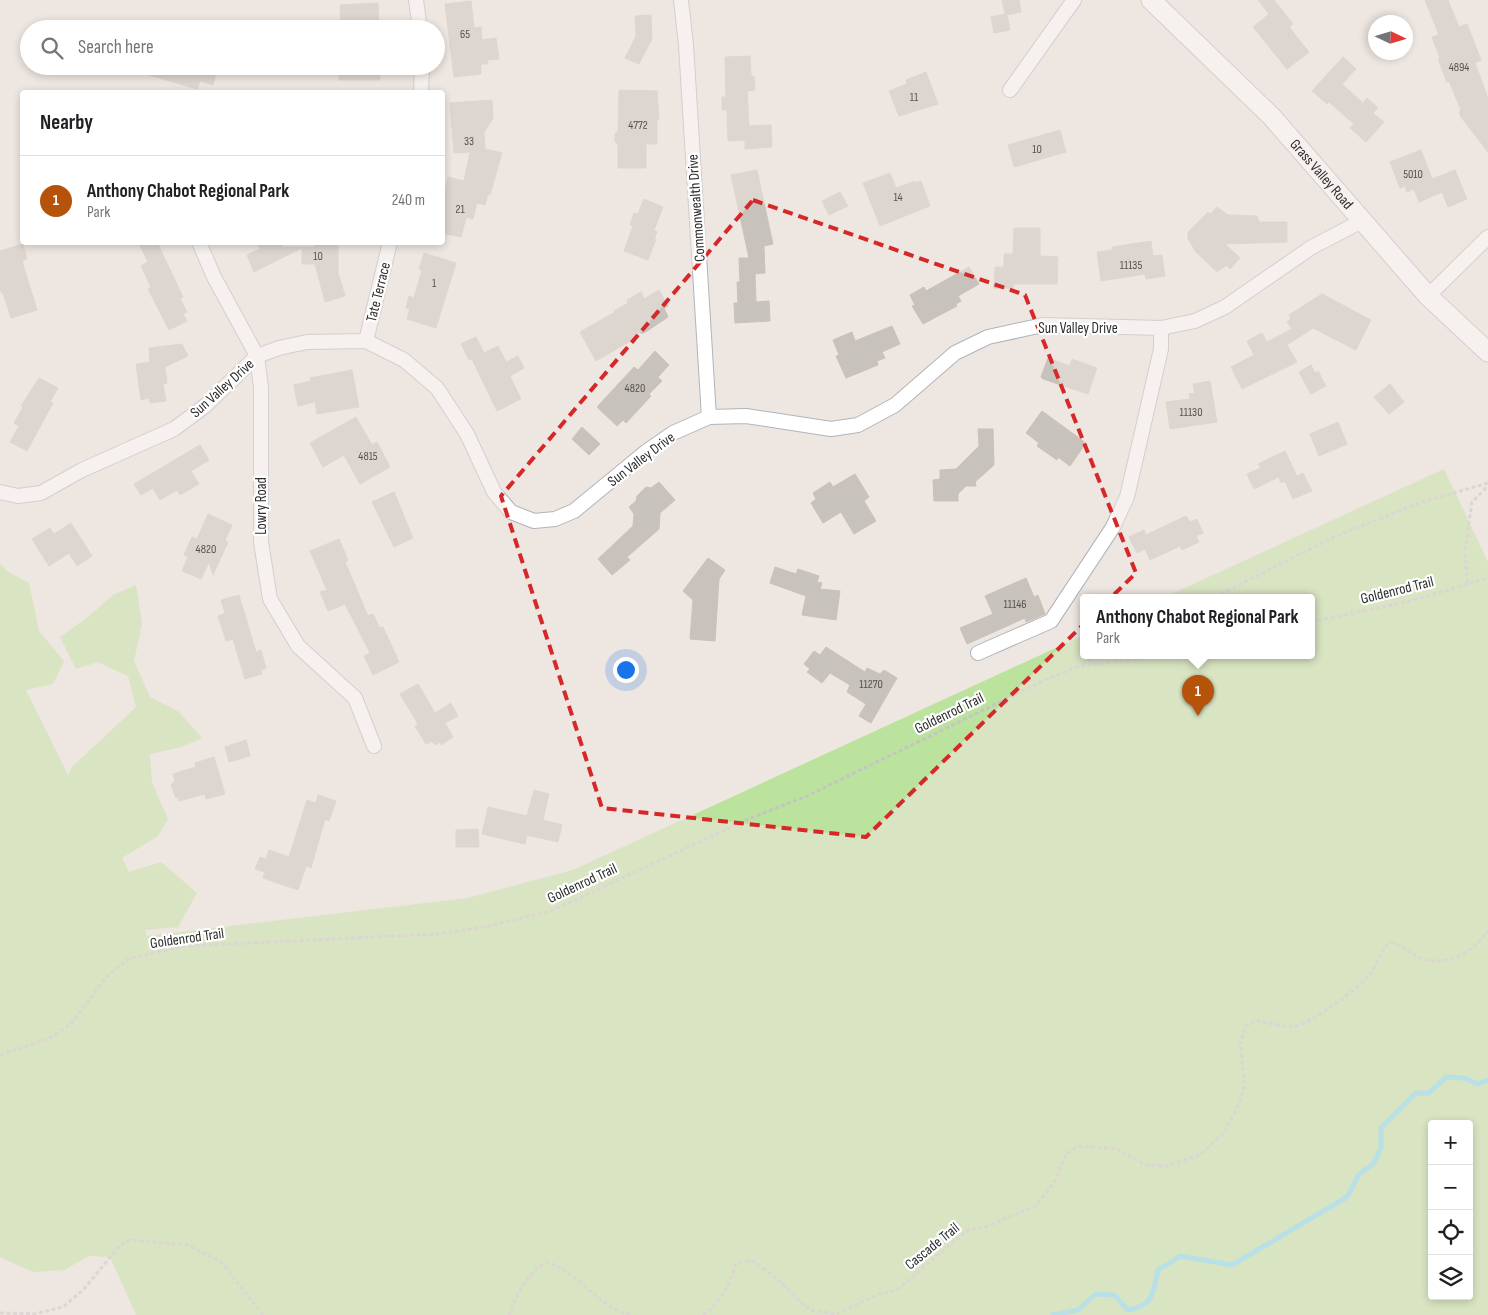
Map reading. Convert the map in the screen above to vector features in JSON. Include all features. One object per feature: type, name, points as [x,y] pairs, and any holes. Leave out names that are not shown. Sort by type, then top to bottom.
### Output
[{"type":"main road","name":"Grass Valley Road","points":[[1151,0],[1272,116],[1428,296],[1488,352]]},
{"type":"street","points":[[416,0],[419,20]]},
{"type":"street","name":"Commonwealth Drive","points":[[681,0],[686,45],[709,417]]},
{"type":"street","points":[[1010,90],[1074,0]]},
{"type":"street","points":[[421,90],[422,75]]},
{"type":"street","name":"Sun Valley Drive","points":[[0,492],[18,496],[41,493],[82,470],[174,429],[205,406],[257,356],[279,348],[307,342],[366,341],[404,360],[437,388],[467,434],[494,492],[512,512],[534,521],[555,519],[574,511],[647,451],[673,433],[709,417],[746,416],[830,428],[858,425],[895,405],[955,354],[988,337],[1043,326],[1161,328],[1195,321],[1224,307],[1312,247],[1362,221]]},
{"type":"street","points":[[1428,296],[1488,237]]},
{"type":"street","name":"Lowry Road","points":[[200,245],[214,277],[257,356],[262,387],[261,542],[270,599],[298,646],[355,698],[374,746]]},
{"type":"street","name":"Tate Terrace","points":[[366,341],[389,245]]},
{"type":"street","points":[[978,653],[1051,621],[1112,527],[1127,497],[1161,348],[1161,328]]},
{"type":"path","points":[[1467,583],[1465,550],[1472,502],[1488,484]]},
{"type":"path","points":[[1221,594],[1334,538],[1422,502],[1488,484]]},
{"type":"path","name":"Goldenrod Trail","points":[[1315,621],[1414,600],[1488,578]]},
{"type":"path","points":[[1079,666],[1093,659]]},
{"type":"path","name":"Goldenrod Trail","points":[[0,1055],[48,1039],[72,1023],[106,976],[130,958],[186,946],[436,934],[479,928],[551,911],[751,818],[807,796],[882,758],[1079,666],[1136,659]]},
{"type":"path","name":"Cascade Trail","points":[[703,1315],[711,1310],[726,1292],[736,1264],[745,1261],[752,1261],[764,1269],[782,1282],[809,1310],[820,1313],[836,1314],[880,1294],[897,1290],[969,1229],[985,1227],[1036,1206],[1056,1179],[1066,1154],[1079,1146],[1117,1149],[1145,1165],[1166,1166],[1200,1155],[1225,1131],[1240,1102],[1245,1084],[1240,1044],[1246,1026],[1257,1020],[1278,1025],[1296,1026],[1314,1019],[1367,977],[1382,948],[1390,942],[1398,944],[1412,954],[1430,962],[1462,956],[1488,931]]},
{"type":"path","points":[[0,1313],[35,1314],[62,1307],[84,1289],[120,1245],[130,1240],[188,1245],[221,1262],[263,1315]]},
{"type":"path","points":[[509,1315],[516,1298],[534,1269],[546,1262],[560,1266],[606,1302],[630,1315]]},
{"type":"highlighted area","points":[[753,200],[1025,295],[1136,573],[866,837],[602,808],[501,496]]},
{"type":"green space","points":[[1444,469],[1488,562],[1488,1315],[136,1315],[110,1257],[89,1256],[64,1270],[33,1272],[0,1257],[0,563],[7,571],[29,583],[39,631],[64,661],[53,684],[26,690],[68,775],[72,767],[136,707],[128,676],[98,662],[76,669],[60,637],[88,617],[113,595],[136,585],[142,624],[134,661],[150,697],[179,712],[202,738],[182,747],[150,754],[152,782],[168,819],[158,836],[122,858],[129,872],[161,862],[197,893],[178,927],[145,930],[147,936],[468,898],[573,870],[1080,637],[1080,659],[1315,659],[1315,594],[1172,594]]},
{"type":"building","points":[[1002,0],[1019,0],[1021,12],[1007,15],[1010,30],[994,33],[991,17],[1005,14]]},
{"type":"building","points":[[1258,0],[1274,0],[1293,24],[1289,27],[1309,52],[1287,69],[1253,27],[1269,14]]},
{"type":"building","points":[[1425,0],[1448,0],[1459,27],[1467,24],[1481,60],[1475,63],[1488,98],[1488,152],[1461,117],[1459,112],[1461,110],[1438,59],[1440,58],[1432,37],[1439,35]]},
{"type":"building","points":[[471,1],[474,28],[481,27],[482,40],[496,38],[499,59],[487,60],[488,64],[481,64],[481,74],[454,77],[445,4]]},
{"type":"building","points":[[378,3],[379,20],[341,20],[340,5]]},
{"type":"building","points":[[651,15],[652,39],[639,64],[625,58],[636,36],[635,16]]},
{"type":"building","points":[[750,56],[751,76],[754,76],[755,90],[747,91],[749,126],[771,125],[772,147],[745,149],[745,140],[728,141],[727,110],[722,110],[722,97],[726,97],[725,57]]},
{"type":"building","points":[[1343,57],[1356,69],[1342,84],[1363,103],[1367,98],[1378,108],[1373,113],[1384,122],[1366,142],[1350,128],[1354,124],[1329,102],[1327,104],[1312,91]]},
{"type":"building","points":[[926,72],[938,104],[899,116],[889,91],[907,84],[906,80]]},
{"type":"building","points":[[149,75],[216,75],[213,85],[200,81],[197,89]]},
{"type":"building","points":[[339,75],[380,75],[380,80],[339,80]]},
{"type":"building","points":[[619,90],[657,91],[659,120],[657,120],[657,144],[646,144],[646,168],[618,168],[618,145],[615,141],[615,134],[618,131]]},
{"type":"building","points":[[492,100],[493,118],[484,132],[485,149],[502,153],[490,195],[488,194],[485,205],[477,203],[473,219],[466,217],[461,237],[445,234],[445,190],[448,177],[464,181],[470,152],[454,153],[450,103]]},
{"type":"building","points":[[1060,130],[1066,152],[1014,167],[1008,145]]},
{"type":"building","points":[[1421,150],[1432,179],[1455,170],[1467,199],[1448,207],[1442,192],[1419,202],[1414,189],[1407,192],[1405,186],[1400,188],[1390,162]]},
{"type":"building","points":[[757,170],[773,244],[764,246],[765,273],[755,274],[756,302],[769,301],[770,321],[735,323],[734,303],[738,303],[737,282],[740,282],[739,258],[749,258],[731,175]]},
{"type":"building","points":[[890,173],[896,188],[915,181],[915,183],[921,181],[930,206],[880,226],[863,183]]},
{"type":"building","points":[[840,192],[848,206],[829,215],[822,201]]},
{"type":"building","points":[[644,199],[663,207],[654,230],[657,232],[654,239],[656,239],[648,260],[624,251],[633,226],[630,225],[634,213],[638,214]]},
{"type":"building","points":[[1217,207],[1228,215],[1257,216],[1259,222],[1287,222],[1287,242],[1225,244],[1240,258],[1230,269],[1227,265],[1217,272],[1196,252],[1188,239],[1188,232],[1208,212],[1210,214]]},
{"type":"building","points":[[1014,228],[1040,228],[1040,256],[1058,257],[1057,284],[1013,284],[1013,288],[994,288],[995,267],[1004,267],[1004,254],[1013,254]]},
{"type":"building","points":[[1151,241],[1153,256],[1162,255],[1165,276],[1146,279],[1145,274],[1101,281],[1097,252],[1112,250],[1112,247]]},
{"type":"building","points":[[23,245],[27,259],[22,261],[37,310],[11,318],[4,296],[0,290],[0,251]]},
{"type":"building","points":[[140,245],[158,245],[183,297],[180,298],[187,312],[183,314],[187,321],[169,330],[148,289],[151,287],[141,266],[148,262]]},
{"type":"building","points":[[258,245],[315,247],[314,245],[338,245],[338,273],[345,296],[325,302],[315,264],[302,264],[302,248],[254,272],[247,255],[260,249]]},
{"type":"building","points":[[424,253],[456,263],[436,328],[407,319],[410,309],[406,308],[409,296],[414,298],[422,270],[419,269]]},
{"type":"building","points":[[969,267],[979,284],[958,296],[961,301],[956,304],[957,306],[923,324],[912,306],[915,305],[910,295],[924,287],[926,291]]},
{"type":"building","points":[[659,290],[668,306],[664,308],[668,317],[644,333],[636,333],[639,336],[596,361],[580,332],[615,312],[628,303],[627,300],[641,292],[644,299]]},
{"type":"building","points":[[1322,294],[1371,320],[1356,350],[1313,328],[1287,345],[1297,362],[1242,389],[1231,367],[1254,355],[1247,341],[1262,333],[1267,342],[1292,329],[1287,322],[1291,318],[1289,315]]},
{"type":"building","points":[[892,326],[900,344],[882,352],[885,358],[877,361],[878,365],[846,378],[836,356],[839,355],[833,340],[852,332],[855,341]]},
{"type":"building","points":[[476,337],[484,353],[498,346],[506,362],[518,356],[524,368],[510,376],[521,399],[497,411],[472,359],[469,360],[461,344]]},
{"type":"building","points":[[182,344],[188,356],[165,367],[167,383],[163,384],[166,401],[150,403],[149,398],[141,400],[136,364],[150,362],[149,348]]},
{"type":"building","points":[[655,351],[669,365],[658,377],[662,381],[626,423],[623,420],[617,426],[597,407],[634,367],[638,370]]},
{"type":"building","points":[[1048,358],[1070,366],[1072,359],[1097,368],[1088,394],[1043,379],[1041,377]]},
{"type":"building","points":[[1311,365],[1315,373],[1318,371],[1326,386],[1311,394],[1299,372]]},
{"type":"building","points":[[352,370],[359,407],[317,414],[315,402],[298,406],[294,385],[311,381],[310,378]]},
{"type":"building","points":[[39,378],[58,388],[50,402],[53,403],[27,451],[10,442],[19,426],[14,423],[23,407],[21,406]]},
{"type":"building","points":[[1210,381],[1217,422],[1170,429],[1166,402],[1190,399],[1189,394],[1195,393],[1193,384]]},
{"type":"building","points":[[1390,384],[1404,402],[1389,414],[1374,397]]},
{"type":"building","points":[[1042,411],[1086,443],[1070,466],[1058,457],[1057,460],[1037,446],[1039,443],[1026,433]]},
{"type":"building","points":[[356,417],[372,445],[377,442],[390,467],[360,484],[344,455],[323,467],[310,443]]},
{"type":"building","points":[[1338,422],[1347,444],[1319,456],[1310,434]]},
{"type":"building","points":[[582,427],[600,444],[589,455],[572,439]]},
{"type":"building","points":[[978,429],[993,429],[994,465],[975,482],[976,486],[966,486],[958,494],[958,501],[934,501],[933,480],[940,479],[940,470],[956,469],[979,446]]},
{"type":"building","points":[[200,445],[209,460],[191,471],[199,484],[180,495],[177,490],[160,500],[153,488],[141,495],[134,484]]},
{"type":"building","points":[[1285,451],[1297,476],[1303,473],[1312,491],[1293,499],[1285,481],[1281,483],[1279,477],[1254,489],[1247,474],[1261,468],[1258,464]]},
{"type":"building","points":[[855,474],[869,497],[864,501],[876,521],[854,534],[841,512],[823,523],[811,503],[816,499],[813,493],[830,482],[833,487]]},
{"type":"building","points":[[659,482],[675,500],[660,513],[659,529],[627,557],[630,560],[612,575],[598,559],[633,526],[634,514],[629,507],[636,501],[637,496],[646,487],[651,488]]},
{"type":"building","points":[[394,492],[413,538],[394,547],[372,502]]},
{"type":"building","points":[[208,514],[232,525],[225,540],[228,542],[213,575],[209,562],[201,579],[182,571],[188,557],[184,555],[192,537],[197,539]]},
{"type":"building","points":[[1186,516],[1190,522],[1197,519],[1203,533],[1196,536],[1199,542],[1182,550],[1180,546],[1150,560],[1145,549],[1137,553],[1129,537],[1144,530],[1146,535]]},
{"type":"building","points":[[71,523],[92,556],[77,566],[69,553],[49,566],[32,539],[50,528],[54,534]]},
{"type":"building","points":[[339,539],[348,560],[345,562],[368,616],[373,614],[380,628],[383,627],[399,662],[373,675],[364,656],[370,653],[345,604],[328,611],[320,592],[327,590],[310,551]]},
{"type":"building","points":[[708,558],[725,570],[719,579],[715,641],[690,639],[693,600],[683,591]]},
{"type":"building","points":[[775,567],[796,574],[798,569],[819,576],[817,582],[822,583],[820,589],[840,591],[836,620],[802,615],[806,596],[770,583]]},
{"type":"building","points":[[1026,578],[1034,597],[1038,595],[1045,614],[1026,622],[1025,618],[967,644],[960,628],[993,614],[985,596]]},
{"type":"building","points":[[239,595],[256,652],[261,650],[266,668],[261,670],[262,674],[245,679],[233,639],[226,641],[218,616],[225,613],[221,600]]},
{"type":"building","points":[[826,647],[865,672],[867,668],[880,674],[884,670],[897,678],[871,723],[859,716],[866,704],[847,692],[850,685],[830,673],[822,683],[807,672],[810,669],[804,664],[814,651],[820,655]]},
{"type":"building","points":[[418,684],[435,713],[451,703],[458,716],[445,723],[453,737],[441,745],[440,742],[435,745],[432,741],[426,744],[415,726],[418,724],[400,694]]},
{"type":"building","points":[[246,740],[250,756],[229,762],[225,747]]},
{"type":"building","points":[[214,757],[225,794],[206,799],[205,794],[179,801],[171,785],[175,781],[173,774],[196,767],[195,763]]},
{"type":"building","points":[[534,790],[549,794],[543,820],[562,825],[558,842],[527,835],[525,844],[482,834],[488,807],[527,816]]},
{"type":"building","points":[[318,795],[336,801],[329,821],[325,819],[311,868],[306,866],[298,890],[263,878],[265,872],[255,869],[260,857],[266,859],[269,850],[289,857],[307,800],[316,803]]},
{"type":"building","points":[[478,829],[479,847],[456,847],[456,830]]},
{"type":"waterway","points":[[1053,1315],[1078,1310],[1096,1294],[1114,1295],[1128,1310],[1137,1308],[1151,1297],[1158,1270],[1180,1256],[1232,1265],[1347,1197],[1359,1174],[1373,1164],[1381,1148],[1381,1128],[1416,1093],[1429,1093],[1446,1077],[1464,1078],[1478,1084],[1488,1080]]},
{"type":"place","name":"Anthony Chabot Regional Park","points":[[1198,716]]}]
